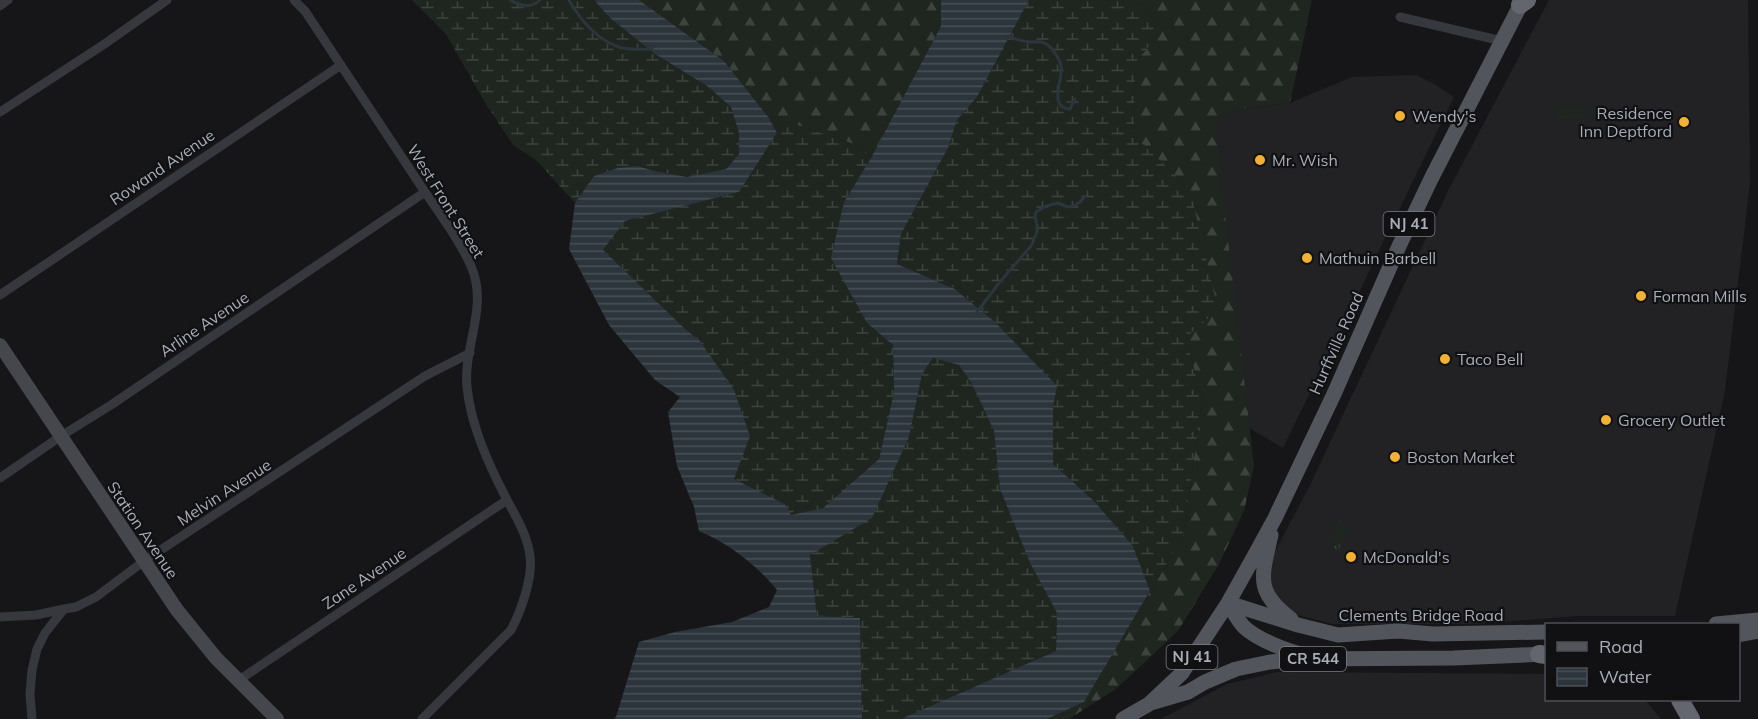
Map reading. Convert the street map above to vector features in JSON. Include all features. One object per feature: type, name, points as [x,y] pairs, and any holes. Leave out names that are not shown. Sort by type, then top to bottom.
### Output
[{"type":"highway","points":[[1681,701],[1691,719]]},
{"type":"main road","name":"Hurffville Road","points":[[1228,603],[1275,518],[1334,394],[1400,243],[1523,1]]},
{"type":"main road","points":[[1275,518],[1263,575],[1267,597],[1277,609],[1298,625]]},
{"type":"main road","points":[[1228,603],[1245,627],[1267,642],[1291,652],[1326,659]]},
{"type":"main road","name":"Clements Bridge Road","points":[[1228,603],[1338,635],[1398,631],[1433,634],[1545,632]]},
{"type":"main road","name":"NJ 41","points":[[1123,719],[1149,704],[1182,673],[1228,603]]},
{"type":"main road","points":[[1726,623],[1758,620]]},
{"type":"main road","points":[[1740,635],[1758,631]]},
{"type":"main road","name":"CR 544","points":[[1149,704],[1188,692],[1236,669],[1270,662],[1544,654]]},
{"type":"street","points":[[0,6],[8,0]]},
{"type":"street","points":[[0,112],[167,0]]},
{"type":"street","name":"West Front Street","points":[[294,0],[305,11],[341,65],[425,192],[471,267],[478,290],[478,310],[467,383],[469,403],[488,462],[528,541],[531,558],[529,578],[518,617],[511,630],[422,719]]},
{"type":"street","points":[[1400,17],[1502,40]]},
{"type":"street","name":"Rowand Avenue","points":[[0,295],[341,65]]},
{"type":"street","name":"Arline Avenue","points":[[0,478],[425,192]]},
{"type":"street","name":"Station Avenue","points":[[0,345],[177,610],[216,657],[277,719]]},
{"type":"street","name":"Melvin Avenue","points":[[0,617],[36,615],[76,607],[96,597],[144,561],[425,376],[470,353]]},
{"type":"street","name":"Zane Avenue","points":[[239,680],[507,500]]},
{"type":"street","points":[[32,719],[31,682],[37,650],[45,633],[64,609]]},
{"type":"shaded area","points":[[1549,0],[1748,0],[1750,183],[1725,391],[1675,616],[1577,616],[1478,624],[1332,624],[1301,616],[1278,604],[1267,581],[1270,561],[1311,483],[1448,191]]},
{"type":"shaded area","points":[[1416,75],[1454,97],[1283,448],[1249,428],[1213,118],[1245,108],[1290,103],[1352,77]]},
{"type":"shaded area","points":[[1277,672],[1545,674],[1545,701],[1646,701],[1661,719],[1161,719],[1227,684]]},
{"type":"green space","points":[[412,0],[594,0],[610,18],[655,54],[707,86],[731,107],[739,133],[739,154],[726,169],[687,177],[638,166],[594,176],[575,203],[537,161],[513,145],[484,101],[446,34]]},
{"type":"green space","points":[[639,0],[941,0],[941,26],[871,158],[857,145],[785,121],[777,133],[769,118],[724,61]]},
{"type":"green space","points":[[1029,0],[1134,0],[1163,29],[1135,63],[1134,136],[1190,189],[1218,310],[1186,337],[1202,400],[1183,536],[1150,591],[1133,546],[1094,501],[1053,464],[1053,407],[1056,386],[995,322],[956,289],[897,264],[901,234],[948,148],[957,120],[977,97]]},
{"type":"green space","points":[[1134,0],[1312,0],[1290,103],[1245,108],[1214,118],[1254,466],[1244,511],[1219,564],[1178,631],[1116,689],[1069,719],[1047,719],[1084,702],[1183,536],[1202,400],[1186,337],[1190,189],[1134,136],[1135,63],[1163,29]]},
{"type":"green space","points":[[1584,106],[1585,118],[1557,120],[1556,107]]},
{"type":"green space","points":[[785,121],[857,145],[871,158],[844,202],[867,323],[893,345],[894,392],[879,459],[823,508],[791,516],[785,504],[734,479],[603,250],[625,221],[739,192]]},
{"type":"green space","points":[[933,358],[959,364],[971,382],[994,431],[1000,489],[1030,563],[1057,613],[1056,651],[901,719],[862,719],[860,618],[817,616],[810,555],[831,542],[909,437],[922,374]]},
{"type":"green space","points":[[1339,520],[1350,526],[1338,550],[1327,544]]},
{"type":"water","points":[[594,0],[639,0],[724,61],[769,118],[777,133],[739,192],[625,221],[603,250],[700,341],[734,390],[750,436],[734,479],[785,504],[791,515],[823,508],[879,459],[894,392],[893,345],[867,323],[831,258],[844,202],[871,158],[941,26],[941,0],[1029,0],[977,97],[957,120],[948,148],[901,234],[897,264],[955,289],[995,322],[1057,386],[1053,407],[1053,464],[1094,501],[1133,546],[1150,591],[1084,702],[1047,719],[901,719],[1056,651],[1057,613],[1030,563],[1000,489],[994,431],[971,382],[959,365],[933,358],[922,374],[909,437],[872,518],[810,555],[817,616],[860,618],[862,719],[614,719],[639,642],[675,632],[732,622],[769,607],[777,590],[741,556],[721,542],[699,531],[694,507],[677,466],[668,412],[680,397],[655,380],[609,325],[569,249],[575,203],[594,176],[618,168],[638,166],[687,177],[726,169],[739,154],[739,133],[731,107],[707,86],[655,54],[610,18]]},
{"type":"waterway","points":[[510,0],[525,6],[533,5],[540,0]]},
{"type":"waterway","points":[[569,0],[585,22],[606,41],[622,48],[652,49]]},
{"type":"waterway","points":[[1007,36],[1047,44],[1057,55],[1061,65],[1059,104],[1070,109],[1075,99]]},
{"type":"waterway","points":[[977,312],[1031,246],[1037,232],[1036,212],[1058,203],[1068,207],[1073,206],[1085,196]]},
{"type":"place","name":"Wendy's","points":[[1400,116]]},
{"type":"place","name":"Residence Inn Deptford","points":[[1684,122]]},
{"type":"place","name":"Mr. Wish","points":[[1260,160]]},
{"type":"place","name":"Mathuin Barbell","points":[[1307,258]]},
{"type":"place","name":"Forman Mills","points":[[1641,296]]},
{"type":"place","name":"Taco Bell","points":[[1445,359]]},
{"type":"place","name":"Grocery Outlet","points":[[1606,420]]},
{"type":"place","name":"Boston Market","points":[[1395,457]]},
{"type":"place","name":"McDonald's","points":[[1351,557]]}]
